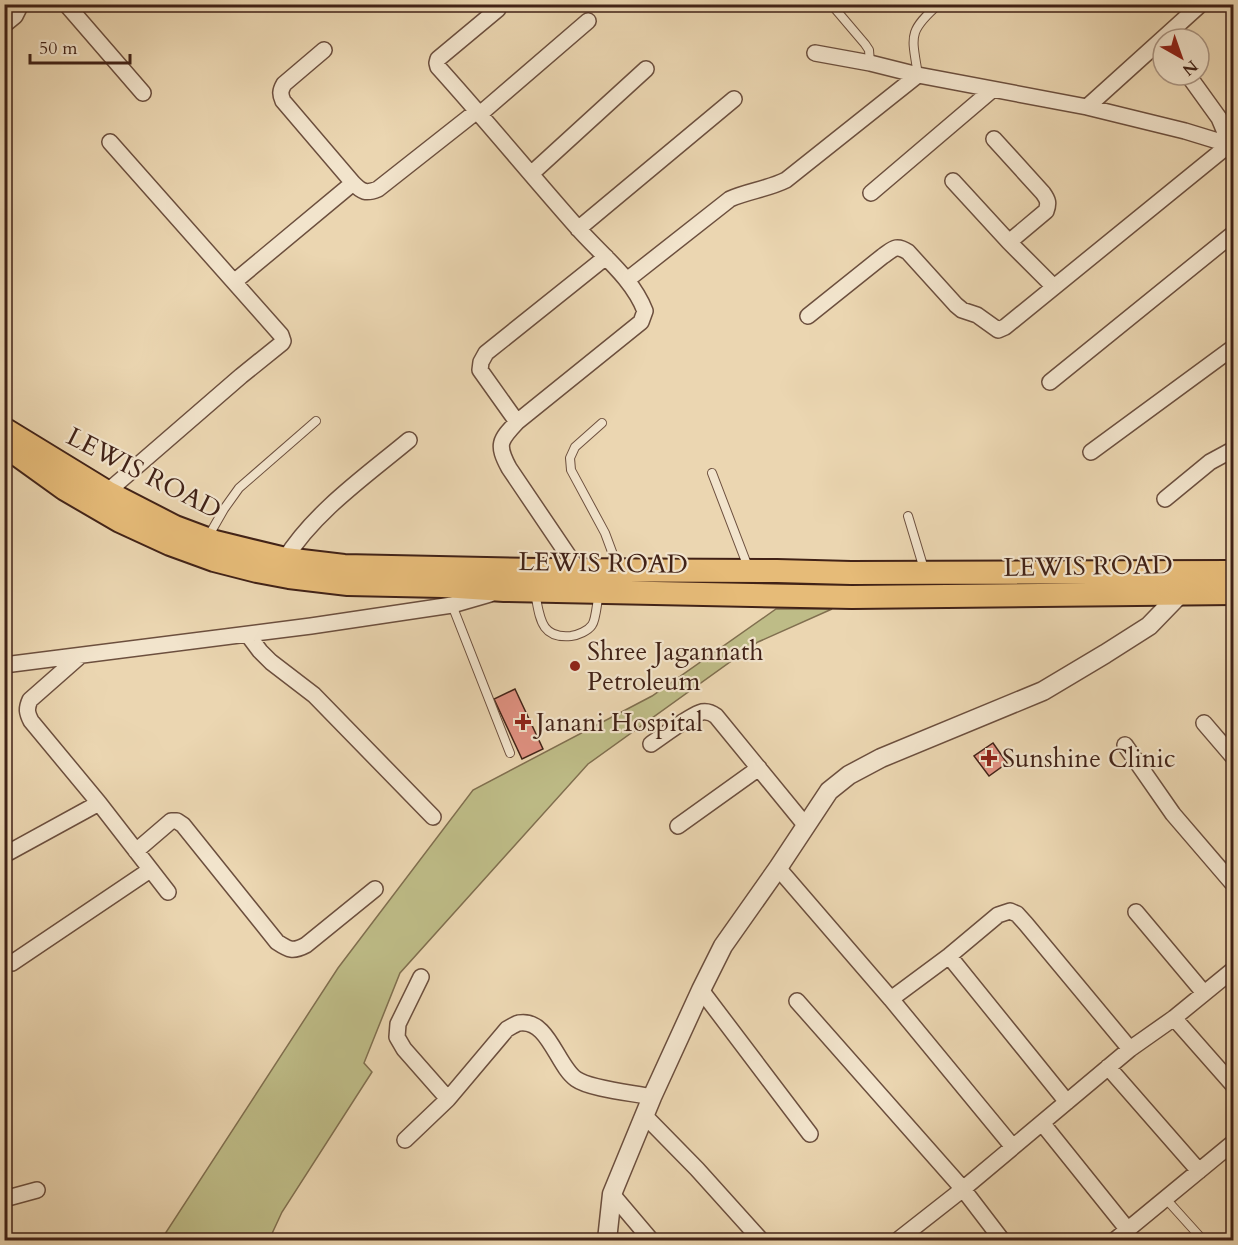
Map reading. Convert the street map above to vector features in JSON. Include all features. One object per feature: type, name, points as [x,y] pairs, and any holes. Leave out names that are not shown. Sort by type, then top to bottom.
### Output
[{"type":"main road","name":"LEWIS ROAD","points":[[4,429],[106,492],[175,527],[207,540],[285,559],[344,566],[536,580],[749,571],[1233,572]]},
{"type":"main road","name":"LEWIS ROAD","points":[[4,445],[65,489],[120,520],[170,544],[214,560],[257,571],[348,584],[443,585],[504,590],[536,580]]},
{"type":"main road","points":[[1086,572],[1088,595]]},
{"type":"main road","name":"LEWIS ROAD","points":[[599,576],[772,596],[1233,593]]},
{"type":"street","points":[[4,25],[15,16],[21,4]]},
{"type":"street","points":[[66,4],[143,93]]},
{"type":"street","points":[[500,4],[498,9],[438,58],[437,63],[578,229],[627,280],[642,301],[645,311],[641,322],[518,422],[503,437],[501,446],[503,457],[599,576]]},
{"type":"street","points":[[1177,27],[1201,4]]},
{"type":"street","points":[[324,50],[284,84],[280,95],[353,183],[360,190],[370,192],[378,189],[478,112],[588,21]]},
{"type":"street","points":[[1087,106],[1151,51]]},
{"type":"street","points":[[815,53],[992,90],[1087,106],[1232,145]]},
{"type":"street","points":[[531,174],[646,69]]},
{"type":"street","points":[[627,280],[730,199],[745,192],[774,186],[786,180],[918,75]]},
{"type":"street","points":[[1197,87],[1219,117],[1232,145]]},
{"type":"street","points":[[871,194],[992,90]]},
{"type":"street","points":[[578,229],[734,99]]},
{"type":"street","points":[[994,139],[1043,193],[1048,204],[1046,211],[1009,242]]},
{"type":"street","points":[[106,492],[241,376],[282,344],[283,340],[110,142]]},
{"type":"street","points":[[808,316],[894,248],[901,248],[908,252],[956,305],[977,315],[998,330],[1013,322],[1232,145]]},
{"type":"street","points":[[952,181],[1054,287]]},
{"type":"street","points":[[234,282],[353,183]]},
{"type":"street","points":[[1050,382],[1233,233]]},
{"type":"street","points":[[518,422],[480,370],[486,352],[606,257]]},
{"type":"street","points":[[1091,452],[1233,347]]},
{"type":"street","points":[[285,559],[293,546],[325,510],[409,440]]},
{"type":"street","points":[[1165,499],[1210,462],[1233,449]]},
{"type":"street","points":[[4,665],[248,635],[452,605],[504,590]]},
{"type":"street","points":[[607,1240],[612,1194],[652,1097],[701,990],[723,946],[829,791],[849,775],[881,758],[1043,691],[1149,626],[1180,594]]},
{"type":"street","points":[[248,635],[271,662],[314,695],[432,817]]},
{"type":"street","points":[[80,656],[30,700],[27,712],[31,721],[168,892]]},
{"type":"street","points":[[651,744],[701,712],[710,712],[716,716],[806,825]]},
{"type":"street","points":[[1204,723],[1233,758]]},
{"type":"street","points":[[1125,745],[1173,814],[1233,885]]},
{"type":"street","points":[[678,826],[759,768]]},
{"type":"street","points":[[4,855],[99,803]]},
{"type":"street","points":[[136,851],[171,821],[177,821],[183,825],[277,942],[289,950],[299,949],[306,945],[375,889]]},
{"type":"street","points":[[778,868],[891,999],[1013,1147]]},
{"type":"street","points":[[12,963],[150,870]]},
{"type":"street","points":[[891,999],[949,956],[998,915],[1010,911],[1017,914],[1026,924],[1130,1049]]},
{"type":"street","points":[[1136,912],[1204,993]]},
{"type":"street","points":[[949,956],[1067,1102]]},
{"type":"street","points":[[898,1240],[963,1189],[1130,1049],[1174,1018],[1233,969]]},
{"type":"street","points":[[421,977],[398,1024],[397,1038],[448,1099]]},
{"type":"street","points":[[701,990],[810,1134]]},
{"type":"street","points":[[797,1001],[963,1189],[1002,1240]]},
{"type":"street","points":[[1174,1018],[1233,1086]]},
{"type":"street","points":[[405,1140],[448,1099],[507,1029],[518,1023],[530,1023],[543,1033],[574,1078],[587,1084],[652,1097]]},
{"type":"street","points":[[1108,1067],[1199,1171]]},
{"type":"street","points":[[645,1116],[762,1240]]},
{"type":"street","points":[[1042,1123],[1128,1230]]},
{"type":"street","points":[[1115,1240],[1233,1142]]},
{"type":"street","points":[[4,1199],[37,1190]]},
{"type":"street","points":[[612,1194],[651,1240]]},
{"type":"lane","points":[[831,4],[869,50],[870,63]]},
{"type":"lane","points":[[918,75],[913,43],[914,31],[919,22],[939,4]]},
{"type":"lane","points":[[207,540],[239,488],[316,421]]},
{"type":"lane","points":[[536,580],[541,623],[550,634],[574,636],[593,625],[605,533],[571,470],[570,458],[575,447],[602,423]]},
{"type":"lane","points":[[712,473],[749,571]]},
{"type":"lane","points":[[908,516],[926,572]]},
{"type":"lane","points":[[452,605],[510,753]]},
{"type":"lane","points":[[1166,1199],[1203,1240]]},
{"type":"shaded area","points":[[776,609],[832,609],[758,642],[588,764],[400,973],[364,1063],[372,1072],[282,1212],[269,1240],[161,1240],[338,968],[473,790],[652,696]]},
{"type":"building","points":[[515,689],[543,749],[522,759],[494,699]]},
{"type":"building","points":[[993,743],[1007,763],[989,776],[974,756]]},
{"type":"place","name":"Shree Jagannath Petroleum","points":[[575,666]]},
{"type":"place","name":"Janani Hospital","points":[[523,722]]},
{"type":"place","name":"Sunshine Clinic","points":[[989,758]]}]
